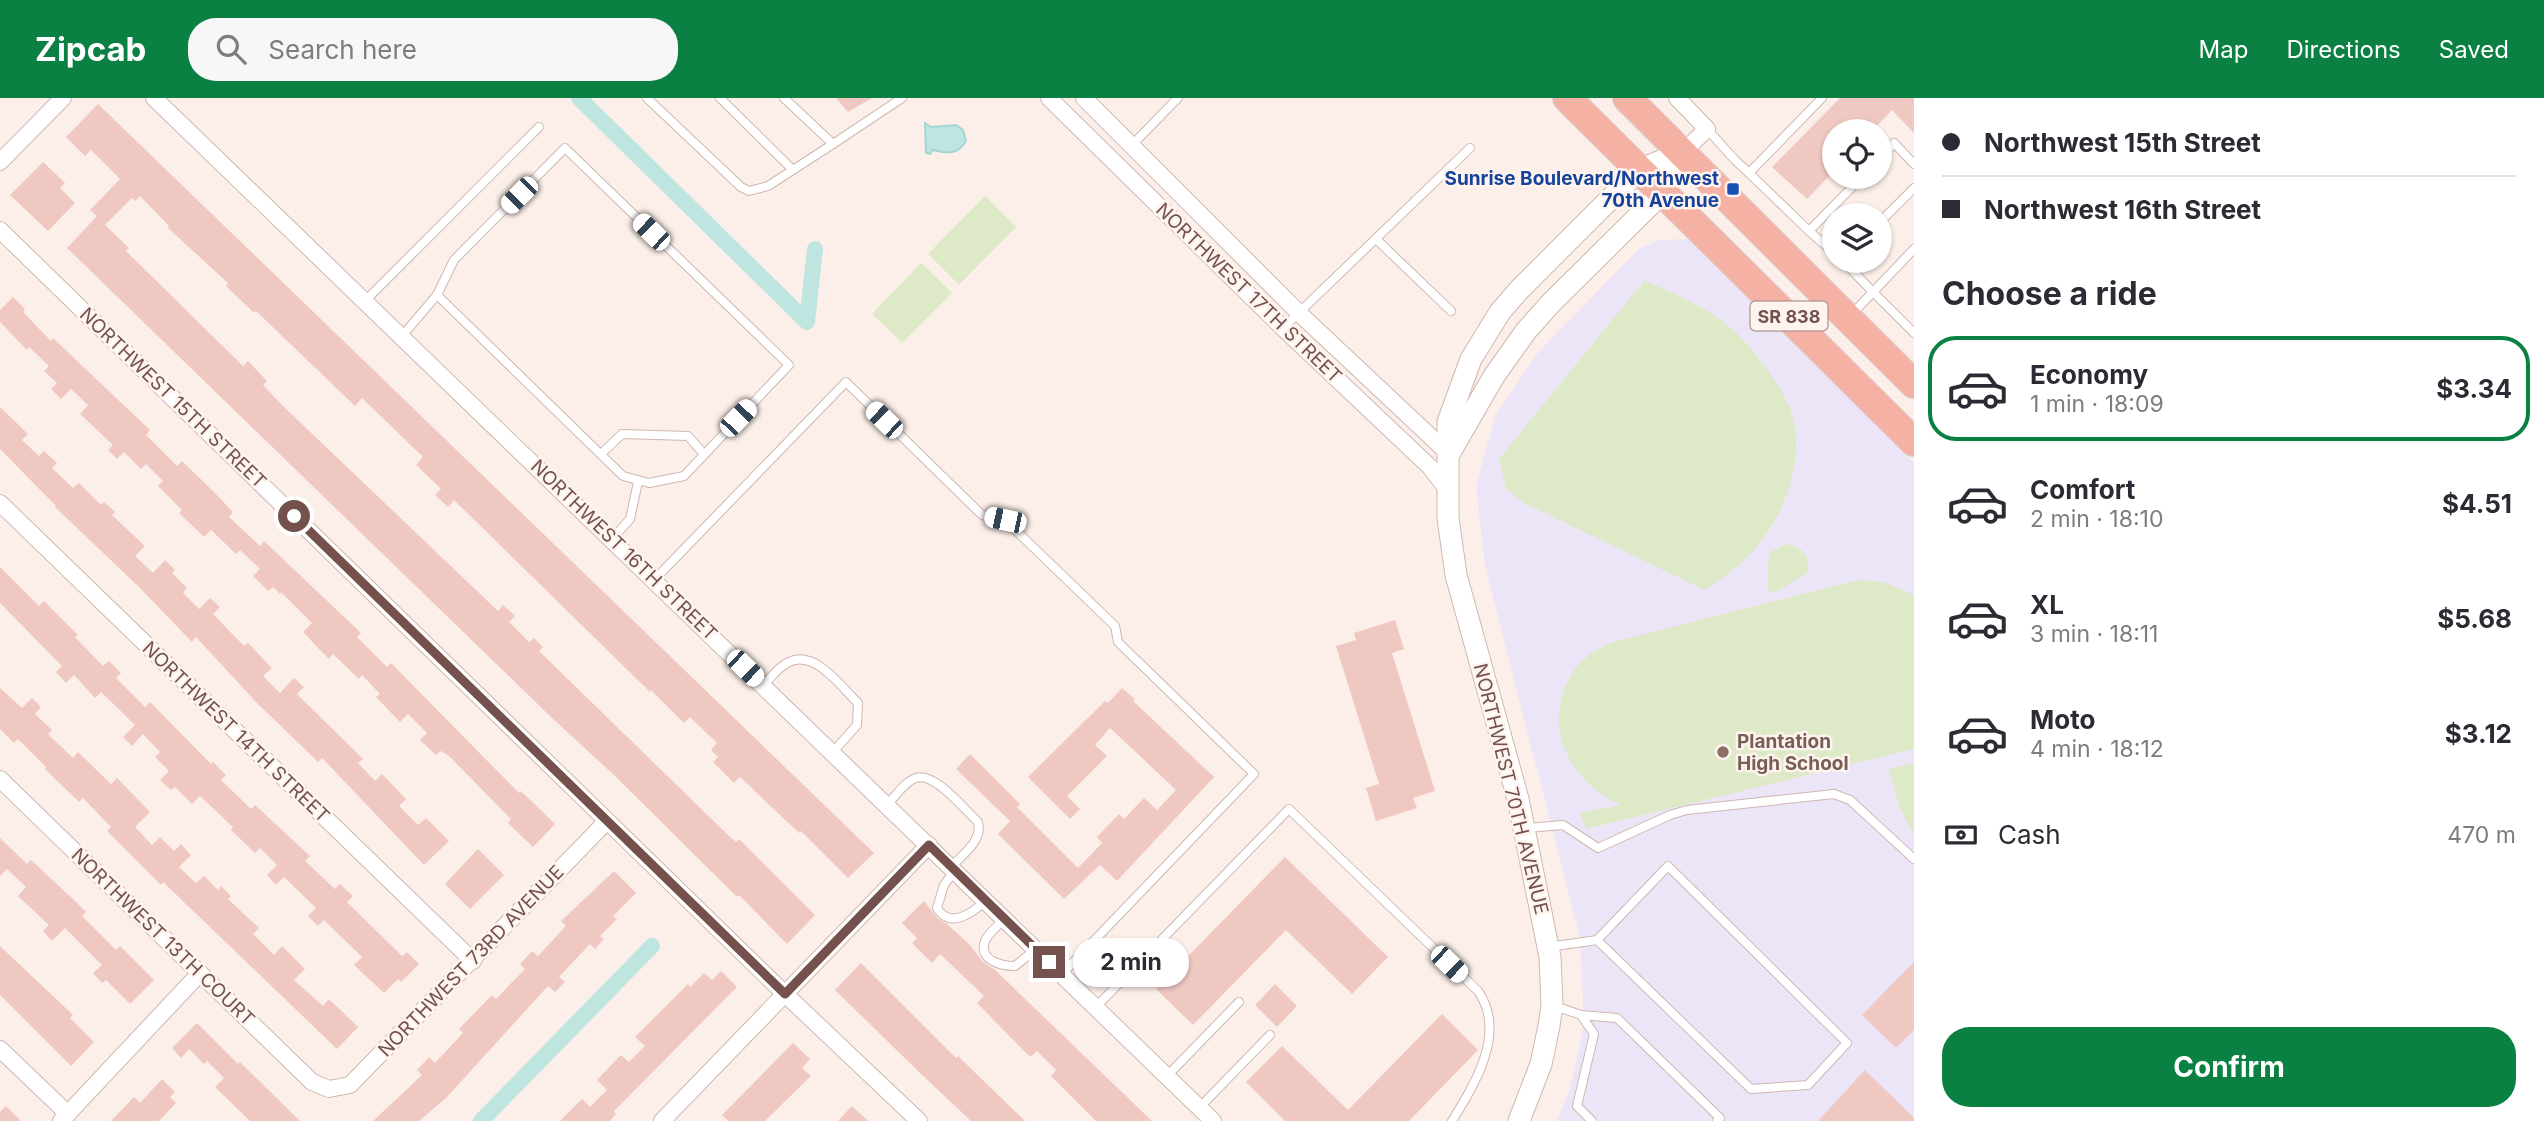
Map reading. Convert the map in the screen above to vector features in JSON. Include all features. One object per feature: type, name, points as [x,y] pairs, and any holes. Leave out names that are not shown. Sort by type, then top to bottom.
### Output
[{"type":"highway","name":"SR 838","points":[[1567,98],[1914,442]]},
{"type":"highway","name":"SR 838","points":[[1627,98],[1914,384]]},
{"type":"street","points":[[0,162],[63,98]]},
{"type":"street","name":"NORTHWEST 16TH STREET","points":[[154,98],[1213,1121]]},
{"type":"street","name":"NORTHWEST 17TH STREET","points":[[1049,98],[1283,328],[1430,467],[1447,489]]},
{"type":"street","name":"NORTHWEST 17TH STREET","points":[[1084,98],[1133,144],[1299,313],[1449,454]]},
{"type":"street","points":[[1677,98],[1707,128]]},
{"type":"street","name":"NORTHWEST 70TH AVENUE","points":[[1449,454],[1494,376],[1526,331],[1662,193],[1683,152],[1707,128]]},
{"type":"street","name":"NORTHWEST 70TH AVENUE","points":[[1519,1121],[1541,1064],[1552,1005],[1548,947],[1524,828],[1456,575],[1448,518],[1448,422],[1471,359],[1500,312],[1519,290],[1639,170],[1683,152]]},
{"type":"street","name":"NORTHWEST 15TH STREET","points":[[0,230],[919,1121]]},
{"type":"street","name":"NORTHWEST 14TH STREET","points":[[0,503],[473,961]]},
{"type":"street","name":"NORTHWEST 13TH COURT","points":[[0,779],[312,1082],[329,1089]]},
{"type":"street","name":"NORTHWEST 73RD AVENUE","points":[[329,1089],[350,1085],[607,821]]},
{"type":"street","points":[[662,1121],[929,845]]},
{"type":"street","points":[[0,1049],[65,1118],[200,973]]},
{"type":"lane","points":[[647,98],[741,187],[749,191],[760,190],[793,170],[902,98]]},
{"type":"lane","points":[[720,98],[793,170]]},
{"type":"lane","points":[[784,98],[833,144]]},
{"type":"lane","points":[[1133,144],[1178,98]]},
{"type":"lane","points":[[1749,173],[1822,98]]},
{"type":"lane","points":[[366,300],[538,127]]},
{"type":"lane","points":[[1707,128],[1735,160],[1822,242]]},
{"type":"lane","points":[[1892,146],[1894,144],[1914,164]]},
{"type":"lane","points":[[402,336],[437,295],[454,260],[565,148],[789,365],[684,476],[649,483],[638,482],[623,476],[437,295]]},
{"type":"lane","points":[[1283,328],[1470,148]]},
{"type":"lane","points":[[1892,210],[1914,188]]},
{"type":"lane","points":[[1809,231],[1850,189]]},
{"type":"lane","points":[[1376,239],[1451,311]]},
{"type":"lane","points":[[1848,317],[1914,249]]},
{"type":"lane","points":[[1855,273],[1914,333]]},
{"type":"lane","points":[[654,580],[846,382],[982,515],[1005,520],[1115,626],[1118,642],[1254,774],[1062,974]]},
{"type":"lane","points":[[601,454],[622,434],[688,436],[704,454]]},
{"type":"lane","points":[[612,540],[630,519],[638,482]]},
{"type":"lane","points":[[763,685],[789,661],[801,660],[816,663],[858,703],[857,725],[832,752]]},
{"type":"lane","points":[[887,805],[914,778],[924,776],[935,780],[978,822],[980,830],[977,839],[953,868],[939,897],[937,908],[940,914],[948,918],[962,917],[986,901]]},
{"type":"lane","points":[[1524,828],[1563,825],[1598,848],[1687,810],[1834,794],[1850,800],[1914,859]]},
{"type":"lane","points":[[1096,1007],[1289,809],[1478,991],[1484,1000],[1489,1012],[1491,1031],[1478,1073],[1452,1121]]},
{"type":"lane","points":[[1548,947],[1597,940],[1668,866],[1847,1043],[1808,1085],[1751,1089],[1597,940]]},
{"type":"lane","points":[[1005,918],[986,938],[985,951],[989,958],[998,964],[1015,966],[1036,949]]},
{"type":"lane","points":[[1167,1076],[1239,1002]]},
{"type":"lane","points":[[1552,1005],[1581,1015],[1617,1018],[1720,1118],[1717,1121]]},
{"type":"lane","points":[[1581,1015],[1594,1034],[1577,1106],[1592,1121]]},
{"type":"lane","points":[[1199,1108],[1270,1035]]},
{"type":"shaded area","name":"Plantation High School","points":[[1688,239],[1914,463],[1914,1121],[1557,1121],[1570,1088],[1584,1026],[1580,938],[1485,566],[1476,487],[1495,416],[1539,351],[1640,248],[1660,240]]},
{"type":"green space","points":[[985,196],[1016,227],[959,285],[928,254]]},
{"type":"green space","points":[[921,263],[952,293],[902,343],[872,314]]},
{"type":"green space","points":[[1644,281],[1701,307],[1736,333],[1778,385],[1789,406],[1794,424],[1795,463],[1791,482],[1776,519],[1749,556],[1705,590],[1526,504],[1506,489],[1499,459]]},
{"type":"green space","points":[[1786,544],[1797,547],[1807,557],[1807,573],[1772,594],[1767,587],[1769,553]]},
{"type":"green space","points":[[1858,580],[1884,582],[1914,595],[1914,749],[1586,829],[1580,813],[1621,805],[1605,797],[1579,773],[1563,742],[1559,726],[1559,708],[1564,690],[1578,665],[1596,650],[1613,642]]},
{"type":"green space","points":[[1914,763],[1914,836],[1899,806],[1889,769]]},
{"type":"water","points":[[925,123],[931,127],[956,125],[963,130],[966,141],[955,151],[932,150],[930,154],[926,153]]},
{"type":"building","points":[[836,98],[872,98],[848,112]]},
{"type":"building","points":[[1840,98],[1914,98],[1914,133],[1892,110],[1883,119],[1822,119],[1822,183],[1807,199],[1772,167]]},
{"type":"building","points":[[98,104],[874,853],[848,878],[801,831],[799,833],[740,777],[734,783],[713,762],[718,757],[711,750],[717,743],[690,717],[684,723],[651,690],[650,692],[454,500],[448,507],[435,495],[441,489],[416,465],[423,457],[362,398],[355,406],[256,311],[254,313],[226,286],[228,283],[168,228],[140,196],[135,201],[132,198],[105,225],[129,248],[126,251],[243,366],[248,361],[267,381],[263,385],[282,405],[498,611],[503,605],[515,616],[509,622],[529,642],[534,638],[543,647],[539,651],[726,833],[736,842],[739,839],[815,915],[787,944],[67,248],[97,216],[90,210],[120,179],[91,150],[85,156],[66,137]]},
{"type":"building","points":[[43,162],[65,183],[60,188],[75,203],[48,231],[10,195]]},
{"type":"building","points":[[13,297],[25,309],[23,312],[51,341],[53,338],[150,430],[146,435],[177,466],[182,461],[215,493],[233,512],[229,517],[260,546],[264,541],[361,633],[357,637],[387,667],[391,663],[519,793],[521,791],[555,824],[533,847],[508,823],[511,819],[449,756],[441,751],[436,755],[420,740],[427,733],[408,714],[400,722],[376,697],[380,694],[362,675],[359,679],[333,654],[329,659],[320,650],[303,632],[312,623],[281,592],[280,594],[273,587],[268,591],[253,576],[260,569],[240,550],[236,554],[211,530],[204,537],[179,513],[182,510],[158,486],[163,481],[146,464],[141,469],[124,452],[117,459],[108,450],[113,445],[80,414],[88,405],[71,389],[61,399],[51,389],[57,383],[44,371],[49,366],[29,347],[27,350],[0,322],[0,310]]},
{"type":"building","points":[[0,407],[28,434],[22,440],[39,456],[44,451],[57,463],[52,468],[73,488],[79,483],[101,505],[104,502],[115,512],[112,515],[145,546],[135,556],[153,573],[165,560],[175,570],[172,573],[187,588],[183,593],[199,609],[210,598],[220,607],[213,614],[244,646],[248,643],[272,668],[263,676],[280,693],[294,678],[304,687],[297,694],[363,759],[358,763],[375,781],[382,774],[406,799],[399,806],[418,825],[426,818],[449,841],[424,865],[322,758],[318,762],[256,702],[196,637],[192,642],[0,449]]},
{"type":"building","points":[[0,567],[39,606],[44,601],[78,635],[75,637],[103,666],[109,661],[121,673],[116,678],[145,707],[150,702],[211,764],[213,762],[226,775],[221,780],[251,809],[255,805],[310,856],[305,861],[335,889],[340,884],[353,896],[347,902],[402,956],[407,952],[419,964],[401,982],[398,979],[384,993],[354,965],[362,957],[324,920],[318,926],[308,916],[316,908],[284,877],[276,885],[267,875],[277,865],[260,848],[255,853],[231,830],[233,827],[200,796],[192,804],[175,787],[171,790],[160,780],[169,771],[155,757],[160,752],[143,734],[132,746],[123,737],[135,725],[101,692],[95,698],[74,675],[66,683],[56,672],[62,666],[0,603]]},
{"type":"building","points":[[1395,620],[1404,649],[1392,653],[1435,791],[1413,798],[1417,808],[1376,821],[1366,788],[1379,784],[1336,646],[1356,640],[1354,633]]},
{"type":"building","points":[[0,688],[22,708],[32,698],[41,707],[35,714],[52,730],[48,734],[73,758],[78,752],[111,784],[117,778],[150,812],[135,827],[152,845],[160,837],[174,851],[181,844],[191,855],[179,867],[196,883],[204,876],[218,890],[221,886],[231,896],[228,899],[259,928],[253,934],[274,955],[282,946],[305,969],[294,980],[323,1006],[329,999],[358,1027],[337,1049],[163,882],[161,885],[107,831],[111,827],[83,798],[79,802],[18,739],[14,743],[0,729]]},
{"type":"building","points":[[1122,688],[1214,777],[1117,881],[1100,865],[1064,899],[998,834],[1010,821],[956,769],[970,754],[1020,804],[1017,807],[1078,868],[1102,843],[1097,837],[1119,814],[1124,819],[1144,798],[1157,810],[1176,790],[1110,728],[1095,745],[1107,756],[1067,796],[1080,809],[1070,819],[1028,777],[1105,701],[1108,703]]},
{"type":"building","points":[[0,838],[27,864],[31,860],[86,912],[82,916],[116,950],[120,946],[154,980],[130,1004],[106,980],[102,983],[93,973],[102,965],[65,928],[52,941],[43,931],[49,925],[18,896],[26,887],[7,869],[0,876]]},
{"type":"building","points":[[478,849],[504,875],[470,909],[445,884]]},
{"type":"building","points":[[1285,857],[1388,957],[1352,994],[1286,930],[1193,1025],[1156,989]]},
{"type":"building","points":[[614,871],[636,893],[613,916],[617,919],[600,936],[604,939],[595,949],[590,944],[559,977],[565,982],[555,992],[548,986],[446,1098],[419,1121],[373,1121],[422,1075],[417,1070],[429,1057],[435,1063],[463,1033],[459,1029],[492,995],[496,999],[525,969],[520,964],[532,951],[538,956],[566,926],[561,921]]},
{"type":"building","points":[[924,901],[938,919],[970,945],[983,962],[995,970],[1152,1121],[1096,1121],[1051,1076],[1056,1070],[1037,1051],[1030,1057],[977,1003],[984,996],[940,954],[932,963],[912,943],[917,938],[902,923]]},
{"type":"building","points":[[0,946],[73,1015],[70,1018],[94,1042],[71,1066],[0,995]]},
{"type":"building","points":[[1914,962],[1914,1030],[1896,1048],[1862,1015]]},
{"type":"building","points":[[861,963],[956,1058],[958,1056],[1025,1121],[971,1121],[919,1072],[835,990]]},
{"type":"building","points":[[721,971],[737,987],[614,1111],[616,1114],[610,1121],[560,1121],[582,1099],[590,1107],[607,1090],[597,1080],[621,1055],[629,1062],[645,1046],[635,1037],[688,984],[690,987],[704,973],[712,980]]},
{"type":"building","points":[[1275,984],[1297,1006],[1277,1027],[1255,1005]]},
{"type":"building","points":[[1442,1014],[1478,1050],[1409,1121],[1285,1121],[1246,1082],[1282,1046],[1348,1110]]},
{"type":"building","points":[[197,1023],[300,1121],[250,1121],[215,1087],[224,1078],[207,1061],[204,1064],[189,1049],[181,1058],[172,1048]]},
{"type":"building","points":[[793,1043],[810,1059],[802,1068],[811,1076],[765,1121],[728,1121],[722,1115]]},
{"type":"building","points":[[1865,1070],[1914,1118],[1914,1121],[1818,1121]]},
{"type":"building","points":[[162,1079],[175,1092],[170,1097],[176,1103],[159,1121],[111,1121],[134,1097],[140,1103]]},
{"type":"building","points":[[6,1106],[21,1121],[0,1121],[0,1112]]},
{"type":"building","points":[[852,1106],[868,1121],[838,1121]]},
{"type":"waterway","points":[[579,98],[807,322],[815,249]]},
{"type":"waterway","points":[[481,1121],[652,946]]},
{"type":"place","name":"Sunrise Boulevard/Northwest 70th Avenue","points":[[1733,189]]},
{"type":"place","name":"Plantation High School","points":[[1723,752]]},
{"type":"route","points":[[294,516],[785,994],[929,845],[1049,962]]}]
